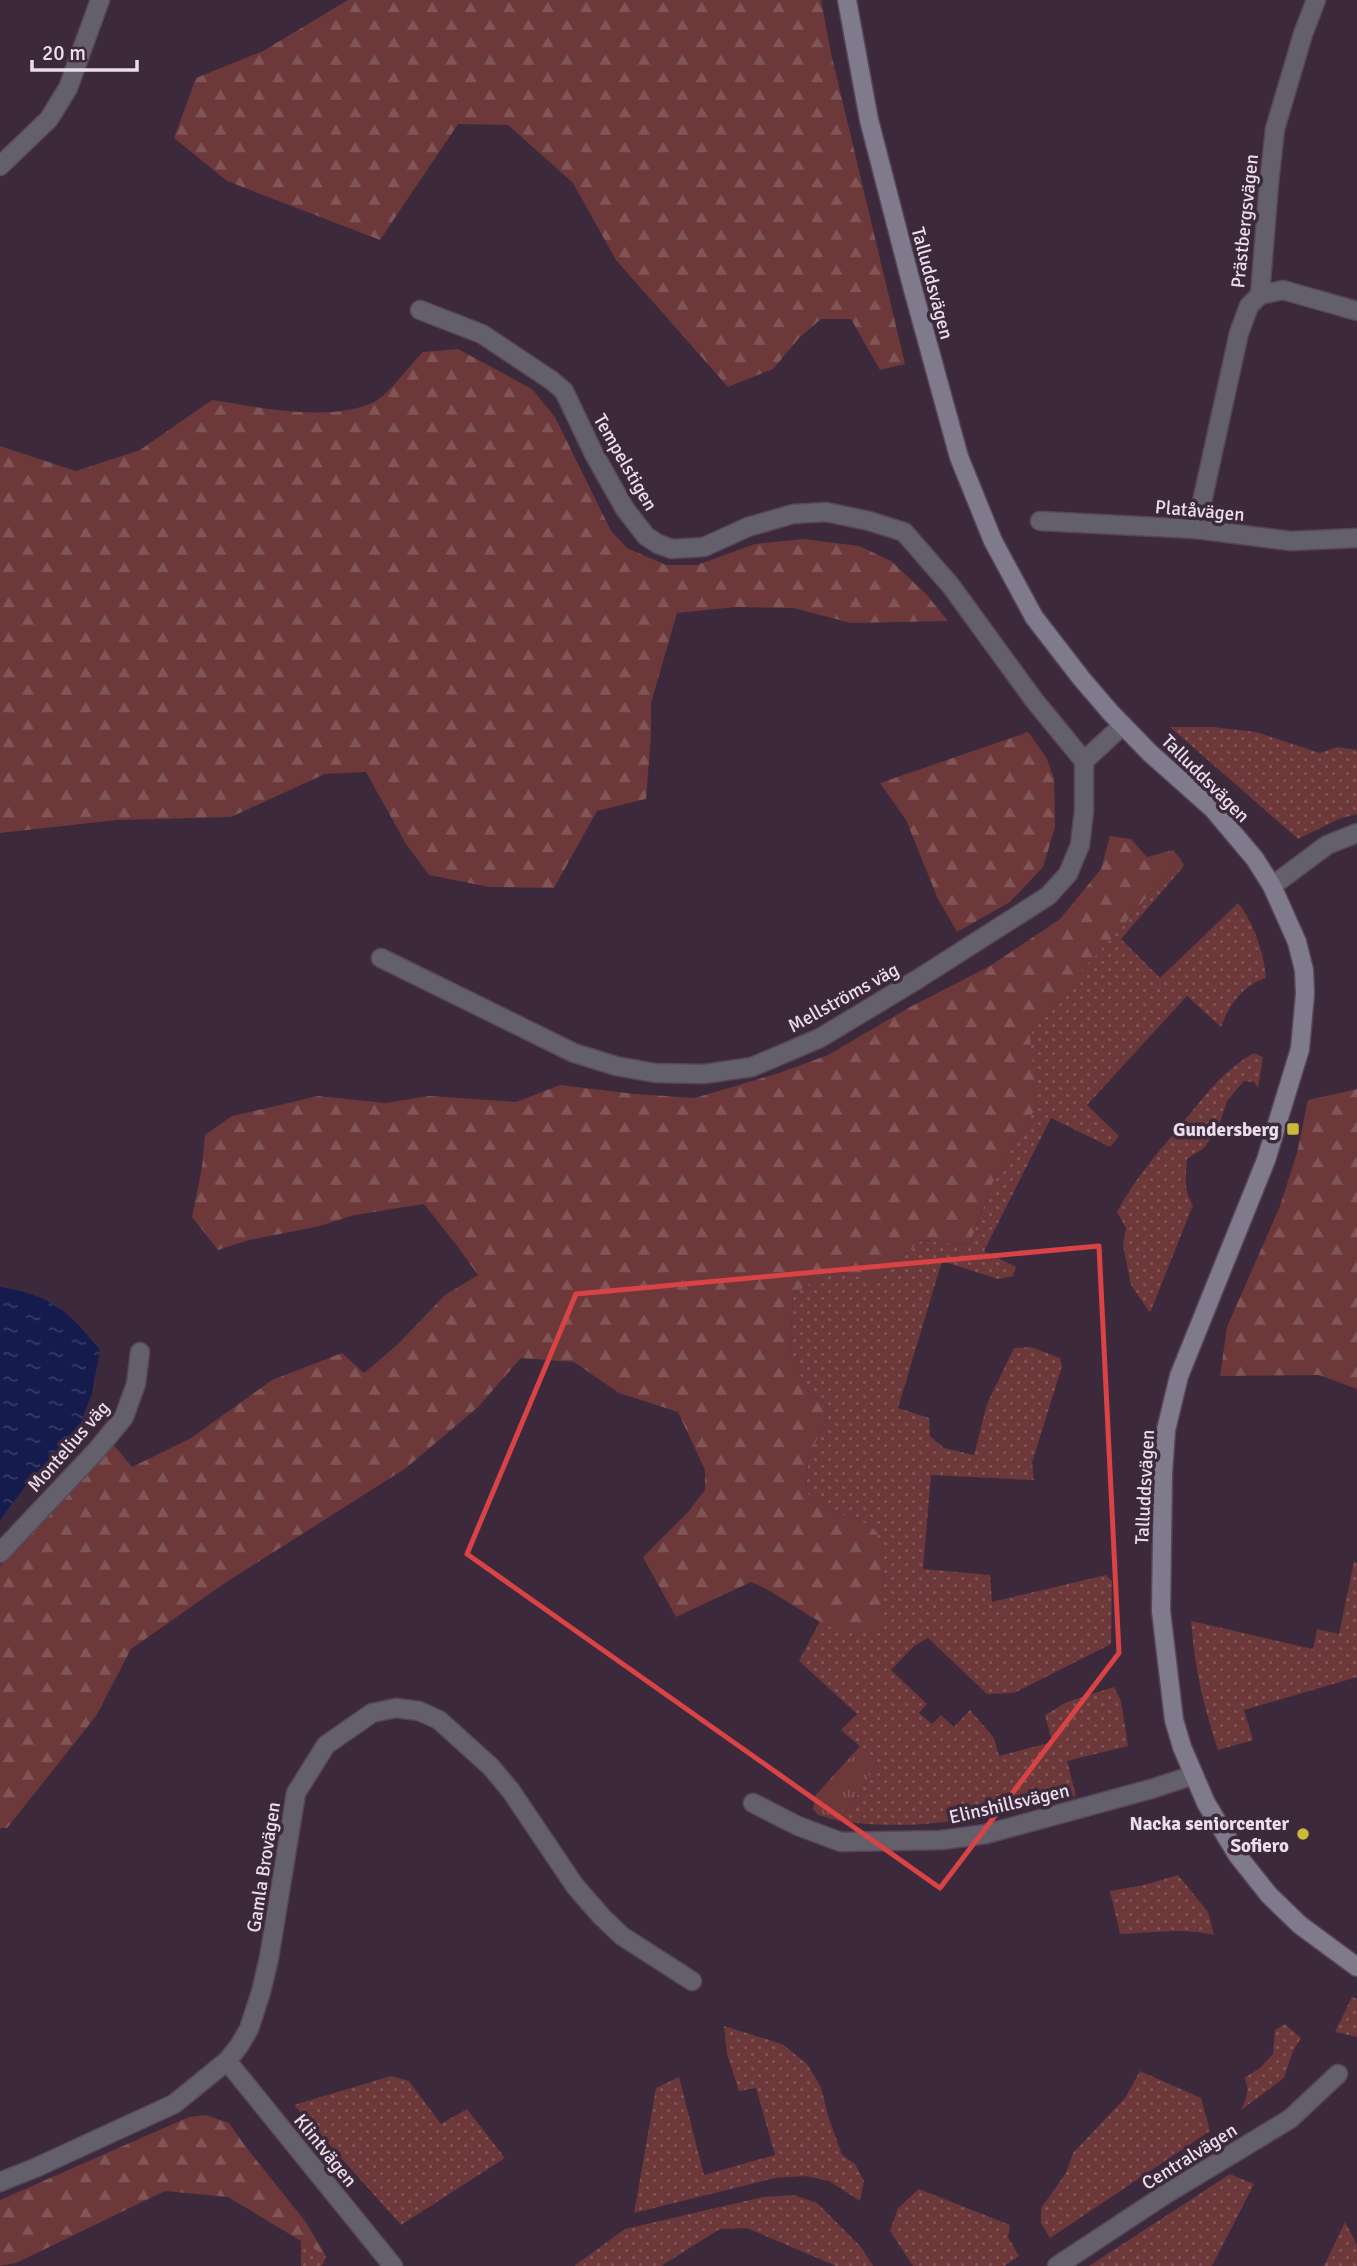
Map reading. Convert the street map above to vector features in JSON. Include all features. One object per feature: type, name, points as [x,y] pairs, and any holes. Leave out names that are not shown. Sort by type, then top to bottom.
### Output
[{"type":"street","points":[[0,166],[49,119],[68,88],[100,0]]},
{"type":"street","name":"Talluddsvägen","points":[[847,0],[869,120],[912,286],[959,457],[993,541],[1034,617],[1082,678],[1150,753],[1213,809],[1255,859],[1272,886],[1297,942],[1304,970],[1305,1008],[1300,1049],[1266,1160],[1179,1376],[1166,1430],[1161,1611],[1174,1720],[1182,1747],[1206,1803],[1238,1856],[1269,1895],[1300,1926],[1357,1967]]},
{"type":"street","name":"Prästbergsvägen","points":[[1196,529],[1239,333],[1250,306],[1261,295],[1275,129],[1316,0]]},
{"type":"street","points":[[1261,295],[1283,290],[1357,311]]},
{"type":"street","name":"Tempelstigen","points":[[420,310],[482,334],[564,391],[594,454],[625,509],[646,536],[658,544],[672,549],[704,547],[748,527],[793,513],[826,512],[904,532],[951,586],[1034,700],[1084,761]]},
{"type":"street","name":"Platåvägen","points":[[1040,521],[1196,529],[1291,541],[1357,538]]},
{"type":"street","points":[[1084,761],[1123,725]]},
{"type":"street","name":"Mellströms väg","points":[[382,958],[573,1053],[616,1066],[655,1073],[704,1074],[752,1067],[820,1038],[1048,896],[1068,874],[1080,845],[1084,811],[1084,761]]},
{"type":"street","points":[[1272,886],[1327,845],[1357,833]]},
{"type":"street","name":"Montelius väg","points":[[0,1553],[97,1450],[124,1417],[136,1384],[140,1352]]},
{"type":"street","name":"Gamla Brovägen","points":[[0,2182],[174,2104],[228,2061],[248,2029],[261,1992],[296,1793],[326,1745],[372,1713],[396,1709],[419,1711],[439,1720],[491,1767],[575,1886],[601,1917],[622,1937],[692,1981]]},
{"type":"street","name":"Elinshillsvägen","points":[[753,1803],[798,1826],[841,1842],[941,1840],[996,1831],[1194,1775]]},
{"type":"street","name":"Klintvägen","points":[[228,2061],[393,2266]]},
{"type":"street","name":"Centralvägen","points":[[1057,2266],[1166,2194],[1290,2119],[1338,2074]]},
{"type":"highlighted area","points":[[1099,1246],[1119,1653],[940,1888],[467,1554],[576,1294]]},
{"type":"green space","points":[[348,0],[821,0],[831,53],[905,364],[880,370],[851,319],[821,319],[799,338],[773,369],[728,387],[616,260],[573,183],[508,125],[458,124],[380,240],[227,181],[174,138],[196,78],[263,51]]},
{"type":"green space","points":[[458,349],[532,389],[555,417],[611,531],[627,548],[666,565],[697,565],[755,544],[803,539],[859,546],[891,561],[926,594],[948,621],[851,623],[793,608],[736,607],[677,613],[651,703],[646,799],[597,811],[554,888],[489,887],[429,875],[406,844],[366,772],[325,774],[231,817],[117,820],[0,833],[0,446],[76,471],[140,450],[212,400],[294,412],[336,412],[356,408],[379,399],[423,352]]},
{"type":"green space","points":[[1170,727],[1213,727],[1256,732],[1320,753],[1337,747],[1357,750],[1357,814],[1339,819],[1298,839]]},
{"type":"green space","points":[[1028,732],[1046,757],[1054,778],[1055,827],[1043,867],[1010,902],[957,932],[938,899],[906,820],[880,783]]},
{"type":"green space","points":[[1110,836],[1131,839],[1147,857],[1173,850],[1180,858],[1119,930],[1046,1009],[1030,1036],[1037,1106],[995,1177],[969,1245],[922,1240],[877,1280],[830,1271],[793,1294],[790,1354],[807,1390],[831,1409],[808,1459],[806,1493],[835,1512],[871,1526],[877,1532],[885,1576],[881,1587],[882,1628],[853,1633],[837,1629],[751,1582],[676,1617],[643,1557],[689,1511],[705,1490],[705,1470],[678,1412],[619,1393],[574,1362],[521,1358],[478,1407],[406,1468],[225,1583],[131,1649],[96,1716],[7,1828],[0,1828],[0,1566],[113,1444],[132,1467],[191,1438],[272,1380],[342,1353],[364,1373],[397,1345],[445,1295],[478,1275],[424,1204],[355,1215],[218,1250],[192,1217],[205,1135],[232,1116],[318,1096],[386,1103],[429,1096],[516,1102],[560,1085],[695,1098],[779,1073],[828,1055],[910,1007],[990,966],[1060,919],[1101,869]]},
{"type":"green space","points":[[1180,858],[1184,866],[1121,939],[1160,978],[1238,903],[1257,939],[1266,978],[1250,986],[1238,997],[1221,1027],[1187,996],[1087,1105],[1119,1136],[1110,1147],[1051,1118],[984,1251],[1016,1267],[1013,1276],[998,1279],[942,1261],[898,1408],[929,1418],[930,1436],[944,1448],[974,1455],[987,1404],[1014,1348],[1031,1347],[1060,1358],[1062,1366],[1032,1463],[1034,1480],[931,1475],[923,1569],[990,1575],[992,1602],[1106,1575],[1112,1581],[1111,1644],[1014,1693],[987,1694],[928,1638],[914,1646],[891,1670],[927,1704],[919,1713],[932,1724],[941,1715],[954,1727],[970,1710],[994,1738],[999,1756],[1052,1742],[1045,1715],[1067,1702],[1114,1687],[1121,1701],[1128,1746],[1067,1761],[1076,1796],[987,1815],[931,1823],[901,1825],[839,1821],[866,1783],[877,1761],[841,1730],[857,1714],[799,1661],[820,1621],[828,1625],[881,1628],[881,1587],[885,1576],[871,1526],[835,1512],[806,1493],[808,1459],[831,1409],[807,1390],[790,1354],[793,1294],[830,1271],[877,1280],[922,1240],[969,1245],[995,1177],[1037,1106],[1029,1036],[1045,1009],[1119,930]]},
{"type":"green space","points":[[1254,1053],[1263,1057],[1258,1088],[1254,1082],[1244,1081],[1227,1101],[1218,1129],[1204,1148],[1187,1159],[1186,1189],[1193,1205],[1150,1313],[1131,1285],[1123,1245],[1126,1228],[1117,1212],[1131,1188],[1206,1094],[1232,1068]]},
{"type":"green space","points":[[1357,1089],[1357,1389],[1319,1375],[1220,1376],[1227,1327],[1280,1206],[1297,1153],[1308,1100]]},
{"type":"green space","points":[[1354,1562],[1357,1563],[1357,1677],[1244,1710],[1253,1740],[1218,1750],[1200,1686],[1191,1621],[1313,1649],[1317,1629],[1339,1634]]},
{"type":"green space","points":[[860,1746],[877,1761],[866,1783],[839,1821],[818,1815],[813,1809],[815,1796]]},
{"type":"green space","points":[[1178,1875],[1208,1912],[1214,1935],[1179,1931],[1120,1934],[1110,1891]]},
{"type":"green space","points":[[1352,1997],[1357,1999],[1357,2037],[1335,2032]]},
{"type":"green space","points":[[1285,2024],[1301,2038],[1293,2051],[1284,2078],[1241,2110],[1247,2090],[1244,2078],[1260,2068],[1273,2054],[1275,2030]]},
{"type":"green space","points":[[724,2026],[782,2044],[807,2064],[821,2087],[842,2155],[855,2164],[864,2181],[860,2201],[829,2181],[805,2176],[775,2178],[634,2213],[656,2088],[679,2077],[704,2175],[775,2155],[756,2088],[739,2091],[727,2054]]},
{"type":"green space","points":[[1140,2071],[1201,2098],[1210,2131],[1050,2238],[1041,2223],[1041,2208],[1066,2173],[1073,2153],[1125,2098]]},
{"type":"green space","points":[[391,2076],[409,2081],[441,2124],[467,2109],[505,2158],[401,2225],[294,2105]]},
{"type":"green space","points":[[206,2115],[229,2123],[305,2221],[326,2256],[228,2197],[165,2191],[16,2263],[0,2266],[0,2200],[189,2117]]},
{"type":"green space","points":[[1230,2174],[1254,2184],[1212,2266],[1089,2266]]},
{"type":"green space","points":[[919,2189],[1010,2225],[1008,2237],[1019,2256],[1004,2266],[913,2266],[890,2231],[898,2208]]},
{"type":"green space","points":[[794,2195],[817,2203],[861,2247],[873,2266],[836,2266],[747,2228],[720,2229],[661,2266],[574,2266],[625,2229],[763,2197]]},
{"type":"green space","points":[[1345,2222],[1357,2245],[1357,2266],[1324,2266]]},
{"type":"green space","points":[[301,2241],[326,2256],[322,2266],[301,2266]]},
{"type":"water","points":[[0,1287],[46,1300],[68,1315],[100,1350],[92,1393],[81,1422],[53,1457],[33,1476],[0,1520]]},
{"type":"place","name":"Gundersberg","points":[[1293,1129]]},
{"type":"place","name":"Nacka seniorcenter Sofiero","points":[[1303,1834]]}]
